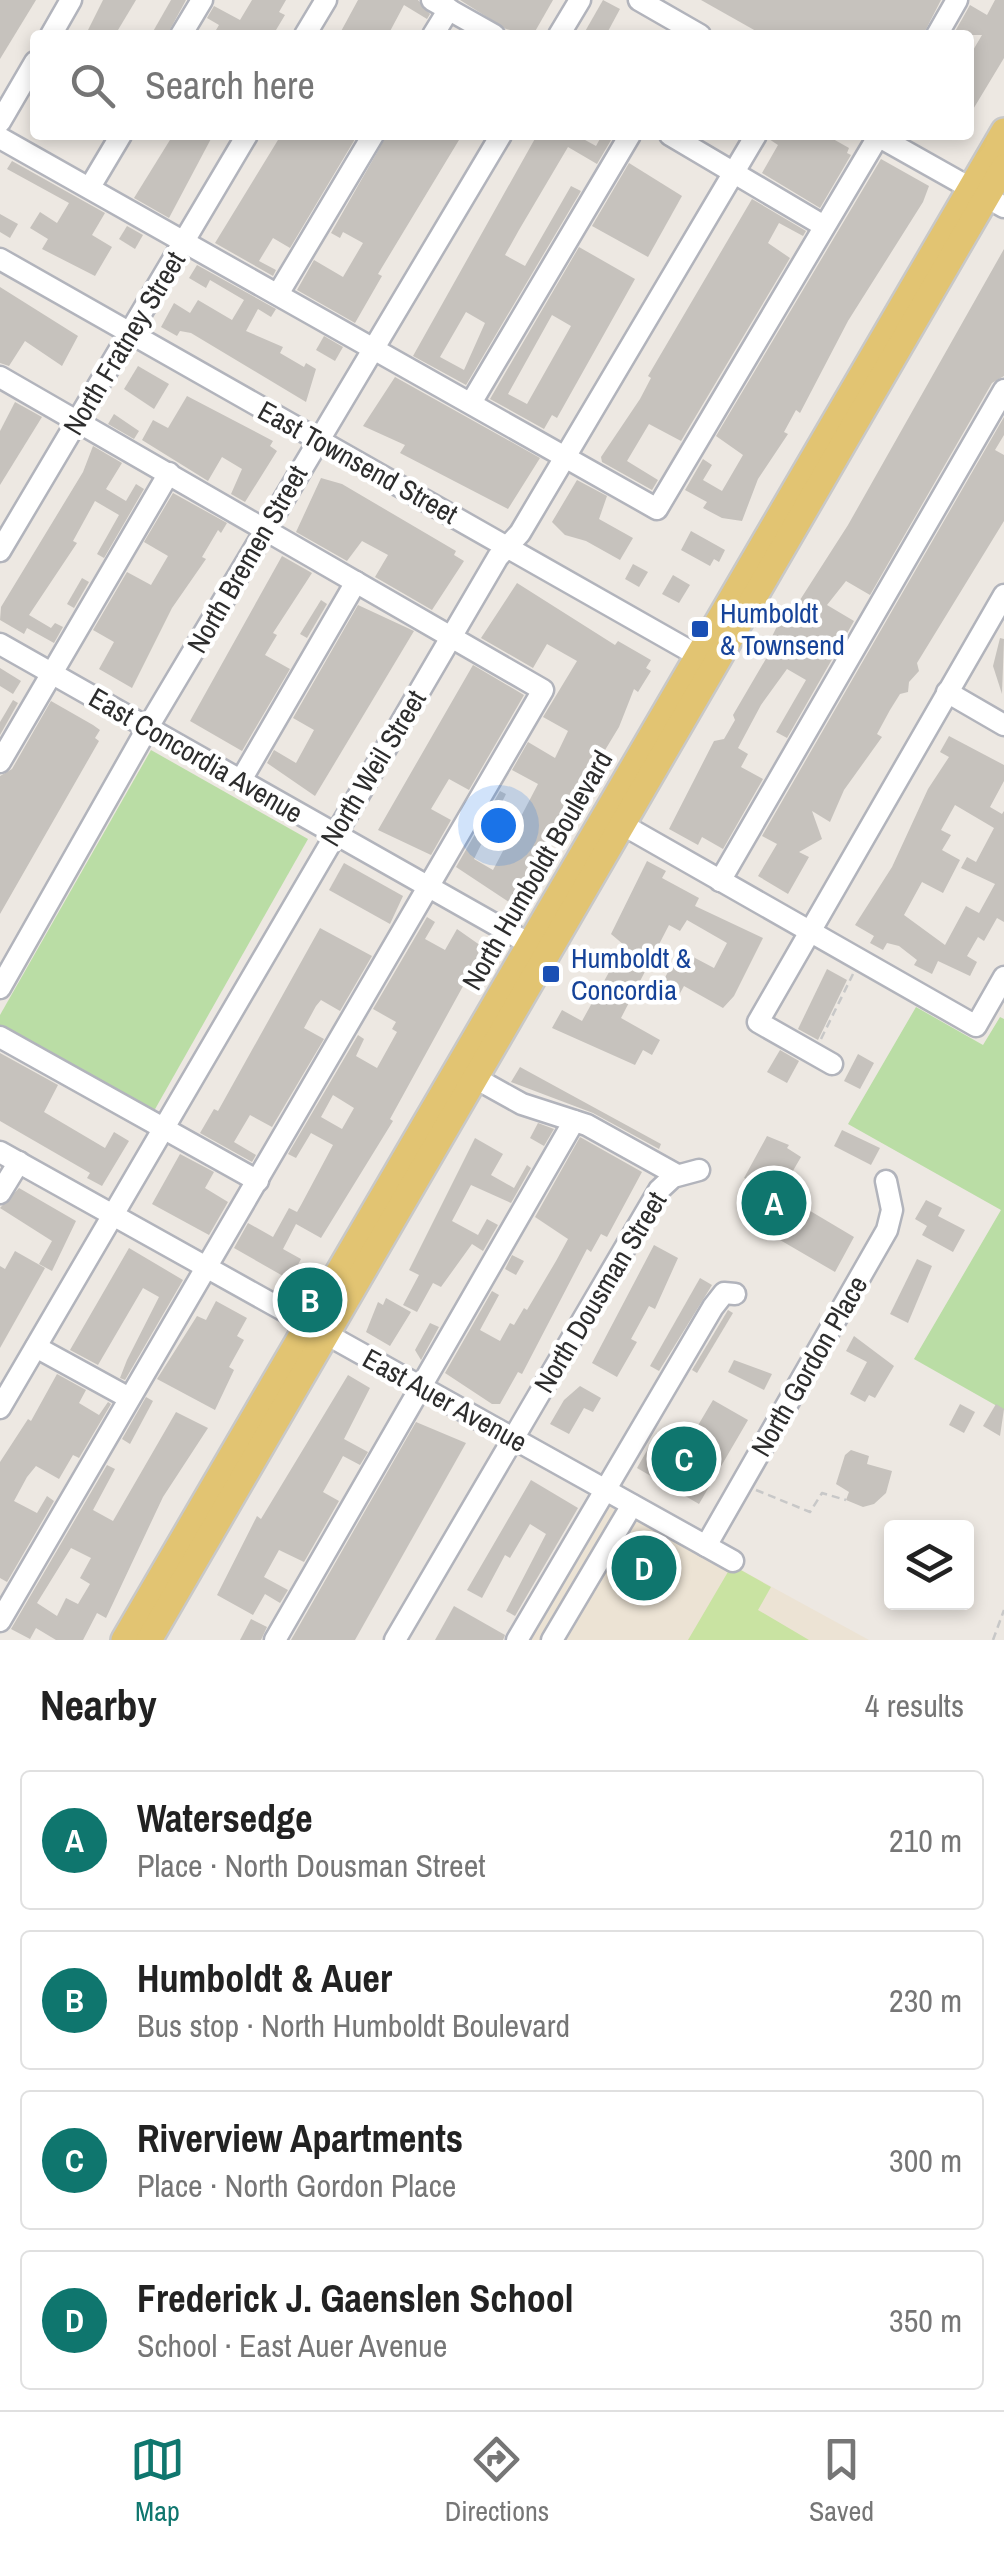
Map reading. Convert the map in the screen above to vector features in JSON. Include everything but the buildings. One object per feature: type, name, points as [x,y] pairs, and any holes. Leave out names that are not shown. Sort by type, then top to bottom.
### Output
[{"type":"main road","name":"North Humboldt Boulevard","points":[[987,198],[1004,131]]},
{"type":"main road","name":"North Humboldt Boulevard","points":[[149,1640],[318,1329],[707,661],[1004,168]]},
{"type":"main road","name":"North Humboldt Boulevard","points":[[124,1640],[478,1079],[539,949]]},
{"type":"street","points":[[54,30],[72,0]]},
{"type":"street","points":[[184,30],[202,0]]},
{"type":"street","points":[[309,30],[326,0]]},
{"type":"street","points":[[563,30],[580,0]]},
{"type":"street","points":[[638,0],[691,30]]},
{"type":"street","points":[[940,30],[957,0]]},
{"type":"street","points":[[434,30],[440,5],[485,30]]},
{"type":"street","points":[[0,122],[30,71]]},
{"type":"street","points":[[0,138],[658,510],[876,140]]},
{"type":"street","points":[[90,186],[118,140]]},
{"type":"street","name":"North Fratney Street","points":[[0,550],[244,140]]},
{"type":"street","points":[[278,294],[370,140]]},
{"type":"street","name":"North Bremen Street","points":[[0,988],[148,727],[498,140]]},
{"type":"street","points":[[471,403],[627,140]]},
{"type":"street","points":[[679,140],[824,226]]},
{"type":"street","name":"North Weil Street","points":[[0,1408],[333,833],[498,557],[565,457],[753,140]]},
{"type":"street","points":[[885,140],[987,198]]},
{"type":"street","name":"East Townsend Street","points":[[0,258],[707,661]]},
{"type":"street","points":[[0,377],[543,690],[0,1621]]},
{"type":"street","points":[[720,881],[1004,390]]},
{"type":"street","points":[[0,762],[168,473]]},
{"type":"street","points":[[241,780],[356,582]]},
{"type":"street","points":[[832,1064],[758,1022],[1004,595]]},
{"type":"street","name":"East Concordia Avenue","points":[[0,644],[539,949]]},
{"type":"street","points":[[947,692],[1004,725]]},
{"type":"street","points":[[614,820],[976,1026],[1004,977]]},
{"type":"street","points":[[0,1037],[258,1180]]},
{"type":"street","points":[[478,1079],[522,1104],[574,1121],[677,1175]]},
{"type":"street","points":[[275,1640],[574,1121]]},
{"type":"street","points":[[0,1193],[9,1157]]},
{"type":"street","name":"East Auer Avenue","points":[[9,1157],[733,1561]]},
{"type":"street","name":"North Dousman Street","points":[[395,1640],[659,1190],[677,1175],[699,1170]]},
{"type":"street","name":"North Gordon Place","points":[[706,1546],[886,1230],[892,1210],[886,1181]]},
{"type":"street","points":[[517,1640],[720,1296],[735,1294]]},
{"type":"street","points":[[36,1347],[130,1398]]},
{"type":"street","points":[[552,1640],[632,1505]]},
{"type":"path","points":[[813,1053],[852,977]]},
{"type":"path","points":[[748,1488],[810,1512],[822,1493],[846,1500]]},
{"type":"path","points":[[994,1640],[1004,1610]]},
{"type":"shaded area","points":[[605,1501],[727,1571],[732,1565],[869,1640],[525,1640]]},
{"type":"green space","points":[[151,750],[308,839],[150,1118],[0,1033],[0,1015]]},
{"type":"green space","points":[[916,1007],[983,1045],[1000,1017],[1004,1019],[1004,1410],[914,1359],[1001,1210],[848,1124]]},
{"type":"green space","points":[[732,1565],[771,1587],[758,1610],[809,1640],[688,1640]]},
{"type":"place","name":"Humboldt & Townsend","points":[[700,629]]},
{"type":"place","name":"Humboldt & Concordia","points":[[551,974]]},
{"type":"place","name":"Watersedge","points":[[774,1203]]},
{"type":"place","name":"Humboldt & Auer","points":[[310,1300]]},
{"type":"place","name":"Riverview Apartments","points":[[684,1459]]},
{"type":"place","name":"Frederick J. Gaenslen School","points":[[644,1568]]}]
